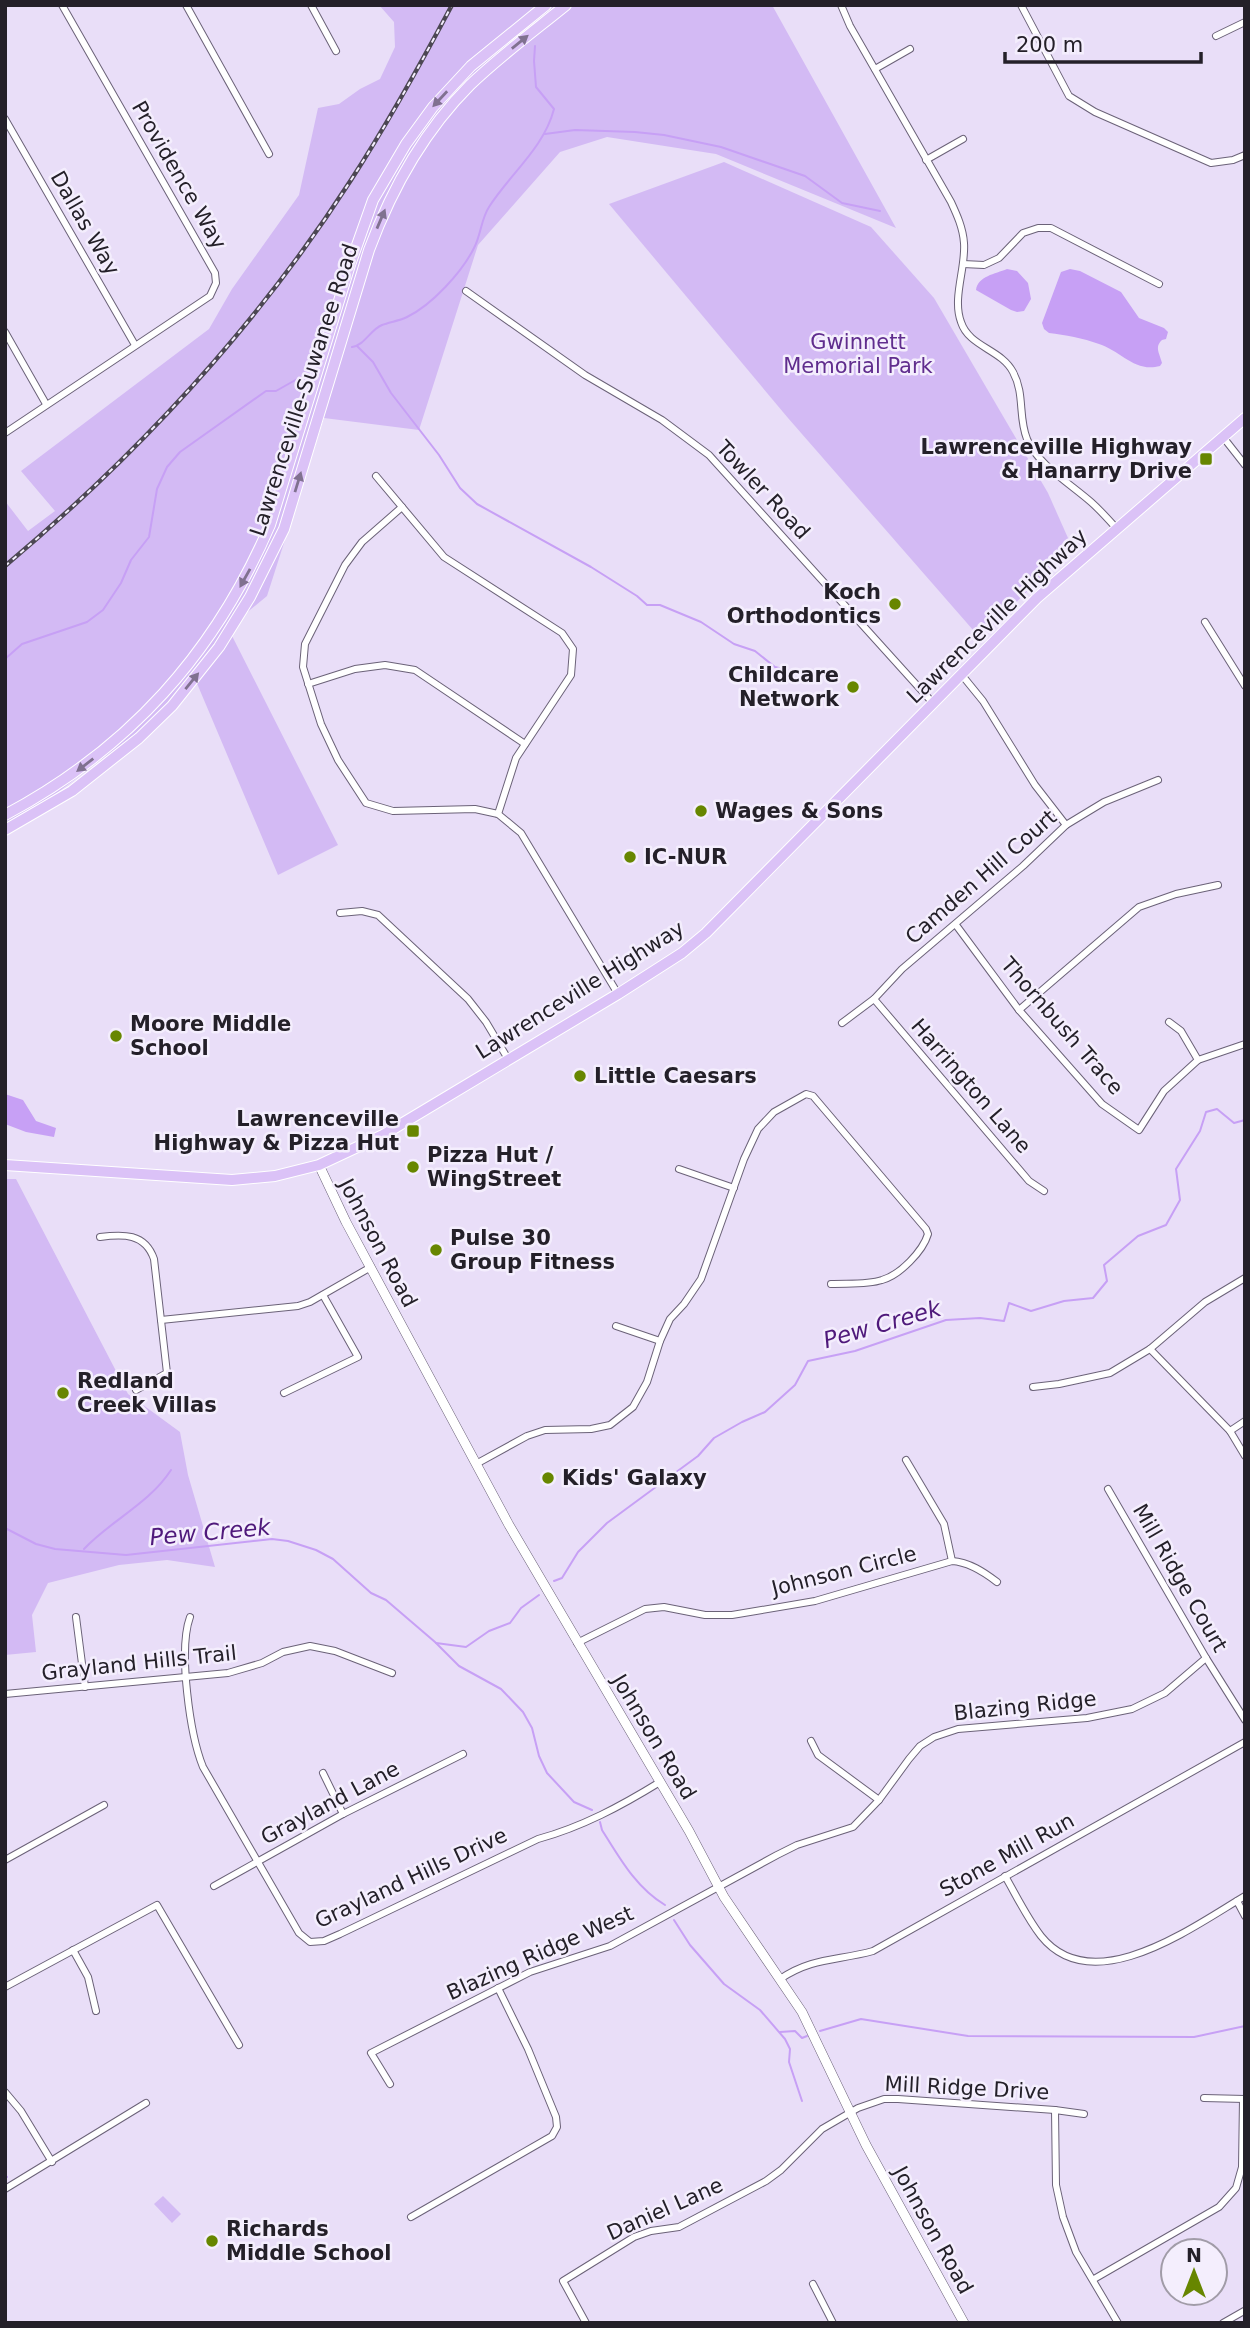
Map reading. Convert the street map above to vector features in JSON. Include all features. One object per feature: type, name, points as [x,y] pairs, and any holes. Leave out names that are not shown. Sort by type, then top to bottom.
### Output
[{"type":"main road","name":"Lawrenceville-Suwanee Road","points":[[5,815],[40,796],[110,747],[164,695],[207,640],[254,561],[270,525],[350,265],[373,200],[406,144],[433,107],[471,66],[546,5]]},
{"type":"main road","name":"Lawrenceville-Suwanee Road","points":[[5,830],[72,791],[130,745],[172,706],[219,647],[250,597],[284,529],[369,250],[398,183],[423,141],[469,86],[566,5]]},
{"type":"main road","name":"Lawrenceville Highway","points":[[5,1165],[232,1180],[275,1176],[319,1165],[383,1135],[618,994],[682,953],[706,933],[1037,598],[1245,418]]},
{"type":"street","name":"Providence Way","points":[[5,433],[210,296],[216,284],[215,273],[62,5]]},
{"type":"street","points":[[186,5],[269,154]]},
{"type":"street","points":[[311,5],[336,51]]},
{"type":"street","points":[[841,5],[850,26],[961,224],[964,244],[958,312],[961,324],[970,338],[998,354],[1013,370],[1022,394],[1023,425],[1027,441],[1037,455],[1117,528]]},
{"type":"street","points":[[1021,5],[1069,96],[1095,112],[1211,163],[1233,160],[1245,155]]},
{"type":"street","points":[[1216,36],[1245,22]]},
{"type":"street","points":[[875,69],[910,49]]},
{"type":"street","name":"Dallas Way","points":[[5,119],[135,345]]},
{"type":"street","points":[[926,160],[962,139]]},
{"type":"street","points":[[963,264],[984,265],[999,258],[1023,233],[1038,228],[1051,228],[1159,284]]},
{"type":"street","name":"Towler Road","points":[[467,291],[585,374],[662,420],[709,455],[932,702]]},
{"type":"street","points":[[5,332],[46,404]]},
{"type":"street","points":[[1223,437],[1245,466]]},
{"type":"street","points":[[376,475],[444,557],[562,632],[573,649],[571,675],[516,758],[498,814]]},
{"type":"street","points":[[402,507],[362,542],[345,565],[305,644],[303,667],[321,724],[338,760],[366,803],[393,811],[475,809],[498,814],[521,833],[618,994]]},
{"type":"street","points":[[1205,622],[1245,686]]},
{"type":"street","points":[[309,684],[355,669],[385,665],[415,670],[525,744]]},
{"type":"street","points":[[961,674],[983,701],[1035,785],[1066,825]]},
{"type":"street","name":"Camden Hill Court","points":[[842,1023],[874,999],[902,969],[956,925],[1066,825],[1104,802],[1158,780]]},
{"type":"street","points":[[1019,1010],[1139,907],[1176,894],[1217,885]]},
{"type":"street","points":[[340,913],[362,911],[378,915],[468,999],[486,1022],[508,1059]]},
{"type":"street","name":"Thornbush Trace","points":[[956,925],[1019,1010],[1102,1104],[1139,1130],[1164,1091],[1198,1060],[1245,1045]]},
{"type":"street","name":"Harrington Lane","points":[[874,999],[1029,1181],[1044,1191]]},
{"type":"street","points":[[1169,1022],[1181,1031],[1198,1060]]},
{"type":"street","points":[[477,1464],[503,1448],[545,1430],[591,1429],[610,1425],[633,1407],[647,1382],[670,1319],[701,1279],[758,1129],[774,1112],[806,1094],[813,1096],[928,1234],[918,1252],[897,1272],[882,1280],[831,1284]]},
{"type":"street","name":"Johnson Road","points":[[319,1165],[346,1222],[477,1464],[578,1643],[690,1831],[717,1886],[807,2021],[918,2242],[964,2323]]},
{"type":"street","points":[[679,1169],[734,1188]]},
{"type":"street","points":[[100,1237],[126,1234],[139,1239],[147,1246],[154,1259],[167,1373],[136,1390]]},
{"type":"street","points":[[161,1320],[298,1306],[371,1268]]},
{"type":"street","points":[[1033,1387],[1110,1373],[1150,1349],[1205,1302],[1245,1278]]},
{"type":"street","points":[[284,1393],[358,1357],[323,1295]]},
{"type":"street","points":[[616,1326],[660,1341]]},
{"type":"street","points":[[1150,1349],[1230,1430],[1245,1456]]},
{"type":"street","points":[[1230,1430],[1245,1421]]},
{"type":"street","points":[[906,1460],[944,1524],[952,1561],[960,1561],[984,1572],[997,1582]]},
{"type":"street","name":"Mill Ridge Court","points":[[1108,1489],[1245,1720]]},
{"type":"street","name":"Johnson Circle","points":[[578,1643],[635,1613],[655,1607],[705,1615],[732,1615],[815,1601],[952,1561]]},
{"type":"street","points":[[76,1617],[85,1687]]},
{"type":"street","name":"Grayland Hills Drive","points":[[190,1617],[185,1631],[187,1678],[197,1753],[299,1933],[310,1942],[324,1941],[537,1839],[567,1831],[611,1812],[660,1782]]},
{"type":"street","name":"Grayland Hills Trail","points":[[5,1694],[187,1678],[246,1669],[283,1652],[310,1646],[335,1651],[392,1674]]},
{"type":"street","name":"Blazing Ridge","points":[[717,1886],[797,1845],[853,1827],[879,1800],[920,1746],[934,1737],[958,1729],[1087,1718],[1132,1709],[1166,1692],[1206,1658]]},
{"type":"street","points":[[811,1741],[818,1755],[879,1800]]},
{"type":"street","name":"Stone Mill Run","points":[[780,1979],[807,1964],[873,1951],[1245,1742]]},
{"type":"street","name":"Grayland Lane","points":[[214,1886],[343,1814],[463,1754]]},
{"type":"street","points":[[323,1773],[343,1814]]},
{"type":"street","points":[[5,1860],[104,1805]]},
{"type":"street","points":[[1005,1876],[1041,1936],[1066,1955],[1091,1961],[1140,1954],[1245,1896]]},
{"type":"street","name":"Blazing Ridge West","points":[[390,2084],[371,2053],[530,1972],[610,1946],[717,1886]]},
{"type":"street","points":[[1237,1901],[1245,1916]]},
{"type":"street","points":[[5,1987],[157,1905],[239,2045]]},
{"type":"street","points":[[73,1950],[88,1977],[96,2011]]},
{"type":"street","points":[[411,2217],[552,2136],[557,2127],[556,2117],[528,2049],[498,1988]]},
{"type":"street","points":[[5,2092],[21,2111],[52,2162]]},
{"type":"street","points":[[1094,2279],[1219,2207],[1236,2188],[1242,2168],[1244,2099],[1203,2098]]},
{"type":"street","name":"Mill Ridge Drive","points":[[851,2113],[871,2102],[884,2099],[1084,2114]]},
{"type":"street","points":[[5,2189],[146,2103]]},
{"type":"street","points":[[1055,2110],[1056,2185],[1063,2217],[1076,2252],[1118,2323]]},
{"type":"street","name":"Daniel Lane","points":[[586,2323],[563,2281],[634,2237],[651,2231],[679,2227],[766,2181],[781,2170],[822,2129],[851,2113]]},
{"type":"street","points":[[1236,2188],[1245,2192]]},
{"type":"street","points":[[813,2284],[833,2323]]},
{"type":"street","points":[[1223,2323],[1244,2311]]},
{"type":"green space","points":[[379,5],[772,5],[896,228],[716,154],[607,137],[560,152],[478,245],[419,430],[324,418],[267,596],[228,628],[338,845],[278,875],[193,674],[163,713],[5,832],[5,501],[28,531],[55,511],[21,471],[209,329],[232,289],[299,195],[318,108],[339,104],[380,79],[395,47],[394,22]]},
{"type":"green space","name":"Gwinnett Memorial Park","points":[[724,162],[871,227],[934,298],[1048,493],[1072,547],[980,638],[788,418],[609,204]]},
{"type":"green space","points":[[5,1179],[16,1179],[128,1394],[180,1432],[188,1475],[215,1567],[167,1560],[119,1565],[48,1583],[32,1615],[36,1652],[5,1655]]},
{"type":"green space","points":[[163,2196],[181,2214],[172,2223],[154,2204]]},
{"type":"shaded area","points":[[1007,269],[1017,271],[1028,283],[1031,299],[1024,311],[1011,310],[976,290],[977,285],[984,279]]},
{"type":"shaded area","points":[[1070,269],[1080,271],[1121,292],[1139,318],[1168,332],[1166,339],[1158,345],[1162,363],[1160,366],[1136,364],[1107,347],[1049,333],[1044,329],[1042,323],[1061,272]]},
{"type":"shaded area","points":[[5,1094],[23,1100],[36,1121],[56,1128],[54,1137],[26,1132],[5,1124]]},
{"type":"waterway","points":[[352,347],[357,346],[378,327],[417,312],[445,287],[474,248],[489,207],[543,136],[554,109],[536,87],[535,46]]},
{"type":"waterway","points":[[545,134],[575,130],[635,132],[721,147],[805,176],[842,203],[880,211]]},
{"type":"waterway","points":[[357,346],[373,362],[391,393],[439,455],[460,488],[477,504],[591,567],[647,605],[660,605],[701,622],[734,644],[755,651],[775,667],[802,674]]},
{"type":"waterway","points":[[5,659],[22,644],[87,622],[103,610],[121,583],[131,560],[149,537],[157,489],[167,467],[180,452],[266,391],[276,391],[306,374]]},
{"type":"waterway","name":"Pew Creek","points":[[554,1581],[562,1578],[578,1552],[607,1523],[698,1456],[714,1438],[765,1412],[795,1385],[808,1361],[855,1351],[946,1320],[980,1318],[1004,1321],[1009,1303],[1031,1311],[1064,1301],[1093,1298],[1107,1281],[1104,1265],[1138,1236],[1166,1225],[1180,1200],[1176,1169],[1200,1131],[1206,1112],[1217,1109],[1234,1123],[1245,1120]]},
{"type":"waterway","points":[[84,1549],[141,1503],[171,1470]]},
{"type":"waterway","name":"Pew Creek","points":[[5,1528],[36,1544],[55,1549],[126,1555],[272,1539],[316,1550],[333,1559],[371,1593],[386,1600],[459,1666],[501,1689],[523,1712],[532,1728],[539,1756],[547,1773],[574,1802],[592,1810]]},
{"type":"waterway","name":"Pew Creek","points":[[436,1643],[466,1647],[489,1631],[510,1623],[521,1608],[539,1595]]},
{"type":"waterway","points":[[600,1822],[602,1830],[629,1871],[645,1890],[665,1905]]},
{"type":"waterway","points":[[674,1920],[690,1945],[724,1984],[760,2010],[785,2039],[790,2049],[789,2062],[802,2101]]},
{"type":"waterway","points":[[820,2031],[861,2019],[968,2036],[1194,2037],[1245,2026]]},
{"type":"waterway","points":[[780,2032],[795,2031],[802,2038],[807,2036]]},
{"type":"railway","points":[[5,566],[102,479],[148,433],[193,386],[276,286],[365,159],[452,5]]},
{"type":"place","name":"Lawrenceville Highway & Hanarry Drive","points":[[1206,459]]},
{"type":"place","name":"Koch Orthodontics","points":[[895,604]]},
{"type":"place","name":"Childcare Network","points":[[853,687]]},
{"type":"place","name":"Wages & Sons","points":[[701,811]]},
{"type":"place","name":"IC-NUR","points":[[630,857]]},
{"type":"place","name":"Moore Middle School","points":[[116,1036]]},
{"type":"place","name":"Little Caesars","points":[[580,1076]]},
{"type":"place","name":"Lawrenceville Highway & Pizza Hut","points":[[413,1131]]},
{"type":"place","name":"Pizza Hut / WingStreet","points":[[413,1167]]},
{"type":"place","name":"Pulse 30 Group Fitness","points":[[436,1250]]},
{"type":"place","name":"Redland Creek Villas","points":[[63,1393]]},
{"type":"place","name":"Kids' Galaxy","points":[[548,1478]]},
{"type":"place","name":"Richards Middle School","points":[[212,2241]]}]
